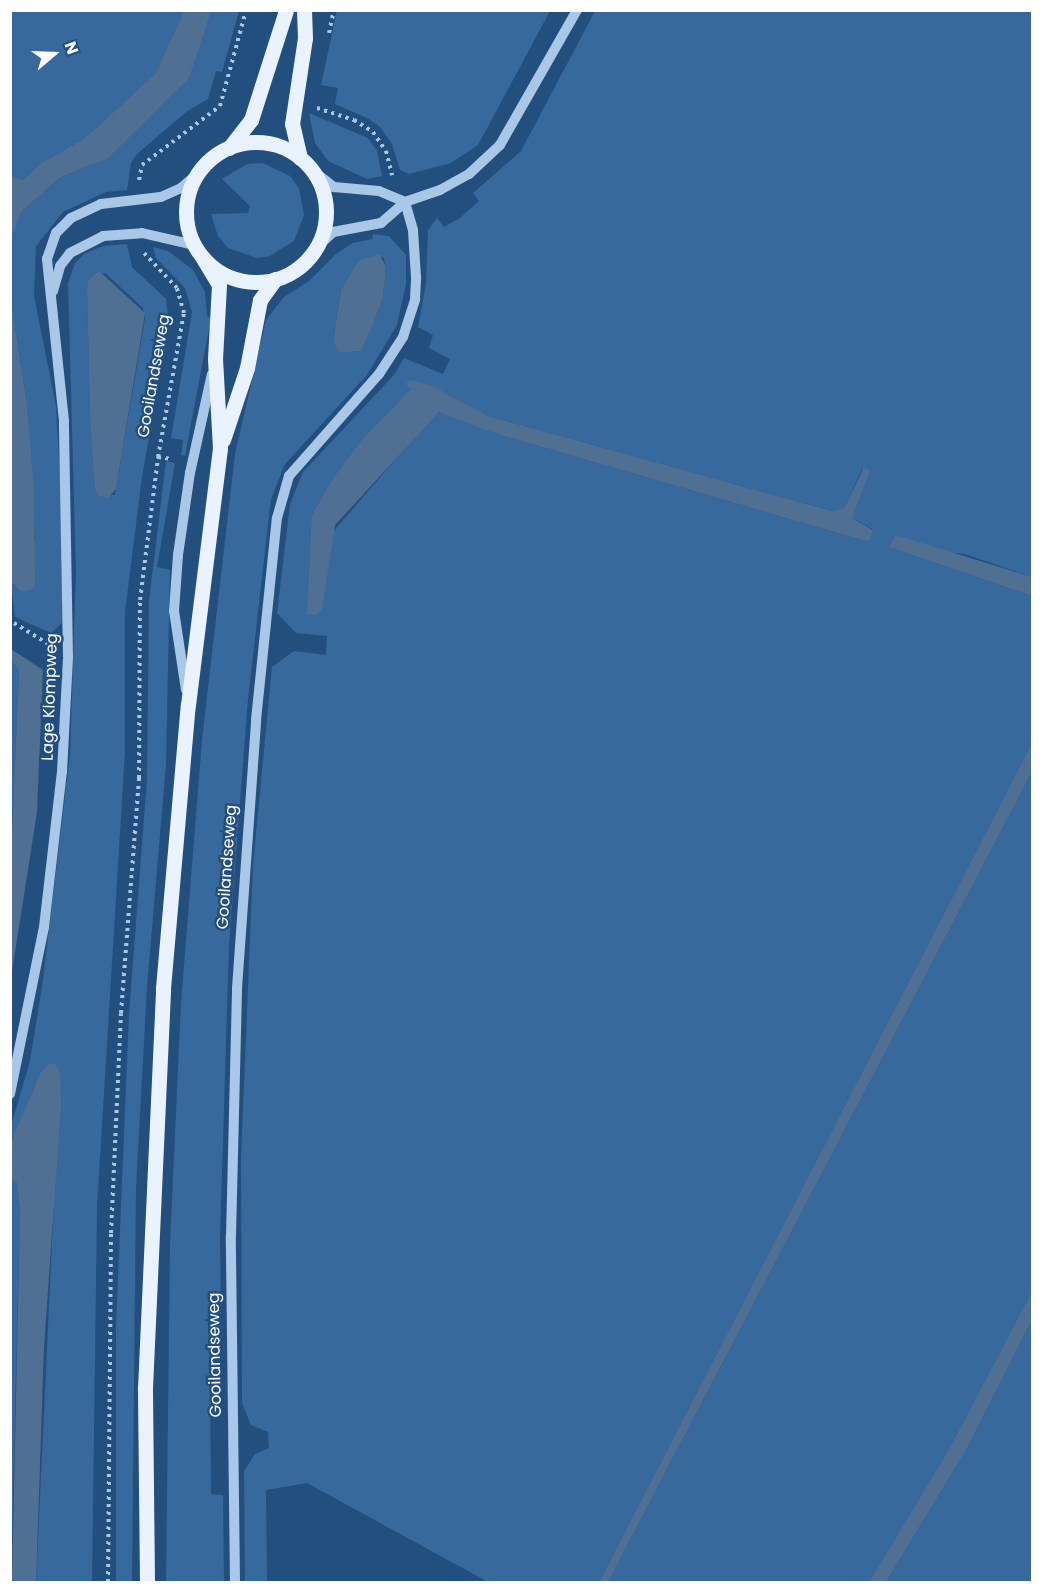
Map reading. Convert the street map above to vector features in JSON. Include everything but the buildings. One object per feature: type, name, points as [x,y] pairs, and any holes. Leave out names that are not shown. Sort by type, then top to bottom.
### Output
[{"type":"main road","points":[[147,1582],[144,1388],[163,988],[188,705],[220,448],[215,359],[219,285],[199,251],[186,216],[187,201],[197,174],[229,147],[251,120],[257,93],[286,10]]},
{"type":"main road","points":[[300,158],[292,124],[305,38],[304,10]]},
{"type":"main road","points":[[220,448],[248,368],[260,300],[276,279],[297,268],[315,249],[326,218],[323,193],[312,170],[300,158],[270,143],[229,147]]},
{"type":"main road","points":[[199,251],[227,276],[242,280],[276,279]]},
{"type":"street","points":[[305,38],[312,10]]},
{"type":"street","points":[[315,249],[333,232],[381,223],[395,216],[405,202],[441,190],[469,174],[500,145],[577,10]]},
{"type":"street","points":[[312,170],[334,187],[379,191],[405,202]]},
{"type":"street","name":"Lage Klompweg","points":[[10,1094],[44,927],[62,772],[68,657],[64,421],[48,259],[63,225],[93,207],[140,198],[160,197],[181,188],[197,174]]},
{"type":"street","name":"Gooilandseweg","points":[[235,1582],[231,1236],[237,988],[256,720],[277,518],[289,476],[379,374],[403,337],[415,299],[416,277],[413,230],[405,202]]},
{"type":"street","name":"Lage Klompweg","points":[[51,297],[60,266],[70,253],[103,236],[142,233],[199,251]]},
{"type":"street","points":[[188,705],[174,611],[190,473],[215,359]]},
{"type":"path","points":[[140,198],[142,165],[220,106],[246,10]]},
{"type":"path","points":[[225,90],[257,93]]},
{"type":"path","points":[[295,102],[354,120],[373,132],[386,150],[391,175],[405,202]]},
{"type":"path","name":"Gooilandseweg","points":[[108,1582],[111,1233],[121,1013],[139,778],[140,600],[158,457],[184,313],[177,288],[145,256],[142,233]]},
{"type":"path","points":[[158,457],[179,459]]},
{"type":"path","points":[[14,623],[68,657]]},
{"type":"shaded area","points":[[337,10],[550,11],[478,145],[451,163],[409,174],[400,170],[392,144],[380,127],[369,119],[335,104],[338,88],[321,85]]},
{"type":"shaded area","points":[[11,11],[184,11],[155,74],[84,139],[41,163],[23,180],[11,176]]},
{"type":"shaded area","points":[[184,11],[211,11],[189,78],[107,159],[61,177],[21,212],[11,238],[11,176],[23,180],[41,163],[84,139],[155,74]]},
{"type":"shaded area","points":[[211,11],[239,11],[222,72],[216,71],[208,99],[186,112],[137,154],[131,163],[127,190],[106,192],[63,212],[36,246],[34,296],[56,406],[61,497],[62,623],[51,633],[15,617],[11,583],[19,590],[35,539],[27,404],[11,301],[10,238],[21,212],[61,177],[107,159]]},
{"type":"shaded area","points":[[595,11],[1032,11],[1032,577],[965,554],[889,547],[1032,596],[1032,743],[599,1582],[488,1582],[307,1483],[266,1490],[267,1582],[245,1582],[244,1471],[255,1454],[269,1448],[268,1432],[251,1425],[242,1403],[241,1158],[253,865],[272,667],[294,651],[326,655],[327,636],[296,633],[277,613],[290,504],[303,472],[394,375],[404,358],[443,374],[450,359],[429,348],[433,335],[418,327],[426,283],[428,230],[437,218],[444,227],[460,218],[479,201],[473,193],[521,151]],"holes":[[[417,382],[488,416],[832,511],[844,508],[863,468],[852,518],[873,529],[869,542],[494,433],[443,411],[434,415],[332,533],[313,548],[312,515],[331,481]]]},
{"type":"shaded area","points":[[309,113],[368,138],[377,151],[382,176],[367,179],[328,161],[315,143]]},
{"type":"shaded area","points":[[263,163],[290,176],[299,188],[304,215],[294,241],[270,256],[257,258],[228,248],[218,236],[211,214],[248,213],[250,206],[222,179],[247,164]]},
{"type":"shaded area","points":[[373,234],[389,236],[406,255],[406,284],[397,325],[367,375],[285,464],[271,499],[248,699],[229,945],[220,1238],[222,1385],[210,1386],[211,1494],[223,1495],[224,1582],[166,1582],[170,1245],[181,1003],[202,740],[235,454],[266,320],[284,297],[309,281],[336,254],[353,243],[372,239]],"holes":[[[383,257],[386,266],[383,297],[361,351],[340,353],[333,340],[341,290],[358,261]]]},
{"type":"shaded area","points":[[127,244],[132,267],[166,299],[169,326],[142,477],[125,612],[125,751],[97,1207],[92,1582],[36,1582],[60,1073],[36,1083],[13,1142],[11,1126],[30,1061],[42,987],[70,755],[76,572],[68,283],[75,263],[84,254],[103,246]],"holes":[[[105,273],[143,308],[145,318],[115,495],[97,495],[90,418],[88,280]]]},
{"type":"shaded area","points":[[153,247],[168,251],[193,270],[205,292],[207,316],[211,318],[185,456],[181,455],[183,440],[171,438],[192,312],[185,288],[156,258]]},
{"type":"shaded area","points":[[379,254],[386,266],[383,297],[372,326],[361,351],[340,353],[333,341],[341,290],[358,261]]},
{"type":"shaded area","points":[[99,271],[145,313],[116,489],[108,498],[97,495],[95,488],[90,418],[87,290],[88,280]]},
{"type":"shaded area","points":[[11,301],[27,404],[34,492],[35,587],[27,591],[19,590],[11,582]]},
{"type":"shaded area","points":[[409,380],[430,385],[488,416],[832,511],[844,508],[864,468],[870,470],[852,518],[873,530],[869,542],[494,433],[439,412],[335,525],[322,609],[316,615],[307,614],[312,515],[331,481],[362,440],[411,389],[406,384]]},
{"type":"shaded area","points":[[166,461],[175,463],[157,567],[170,570],[166,764],[147,987],[136,1187],[132,1582],[116,1582],[116,1327],[129,1014],[147,779],[149,601]]},
{"type":"shaded area","points":[[896,535],[1032,577],[1032,596],[889,547]]},
{"type":"shaded area","points":[[11,649],[43,670],[37,812],[11,978],[11,855],[19,670],[11,661]]},
{"type":"shaded area","points":[[11,661],[19,670],[11,855]]},
{"type":"shaded area","points":[[1032,743],[1032,772],[608,1582],[599,1582]]},
{"type":"shaded area","points":[[1032,772],[1032,1291],[950,1447],[869,1582],[608,1582]]},
{"type":"shaded area","points":[[49,1064],[55,1064],[60,1073],[61,1105],[44,1347],[36,1582],[12,1582],[20,1212],[17,1183],[11,1179],[11,1142],[41,1072]]},
{"type":"shaded area","points":[[11,1179],[17,1183],[20,1212],[11,1582]]},
{"type":"shaded area","points":[[1032,1291],[1032,1320],[965,1452],[886,1582],[869,1582],[950,1447]]},
{"type":"shaded area","points":[[1032,1320],[1032,1582],[886,1582],[965,1452]]}]
